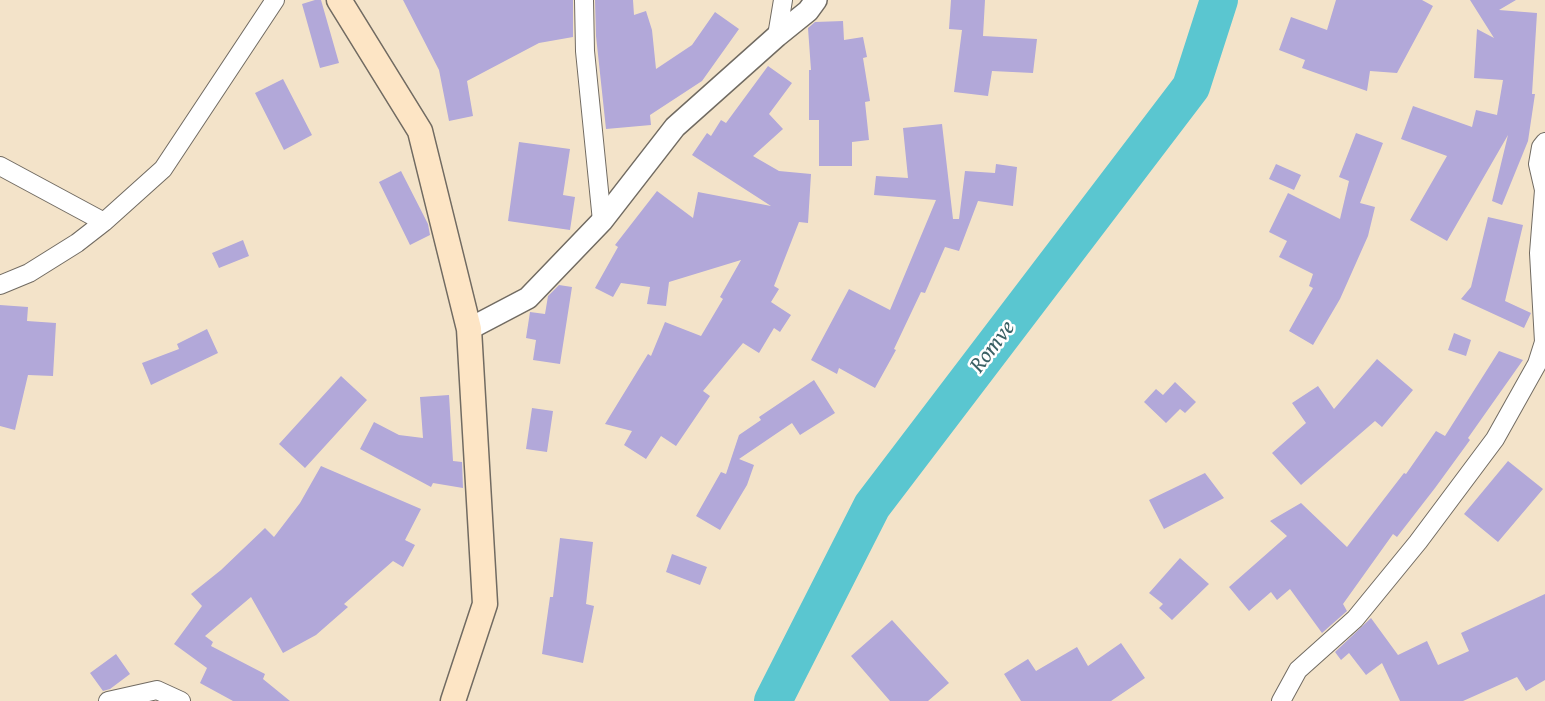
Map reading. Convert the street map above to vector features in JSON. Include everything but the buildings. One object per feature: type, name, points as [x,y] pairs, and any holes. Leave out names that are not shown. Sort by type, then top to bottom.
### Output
[{"type":"main road","points":[[339,0],[420,131],[469,329],[485,604],[453,701]]},
{"type":"street","points":[[0,285],[29,273],[77,243],[163,169],[275,0]]},
{"type":"street","points":[[584,0],[585,51],[602,221]]},
{"type":"street","points":[[777,36],[783,0]]},
{"type":"street","points":[[469,329],[528,298],[602,221],[675,127],[808,11],[816,0]]},
{"type":"street","points":[[1281,701],[1298,670],[1355,620],[1418,542],[1496,439],[1537,364],[1545,341],[1539,253],[1544,190],[1538,164],[1541,147],[1545,142]]},
{"type":"street","points":[[0,166],[104,222]]},
{"type":"street","points":[[108,701],[157,690],[181,701]]},
{"type":"waterway","name":"Romve","points":[[773,701],[872,506],[1191,87],[1219,0]]}]
